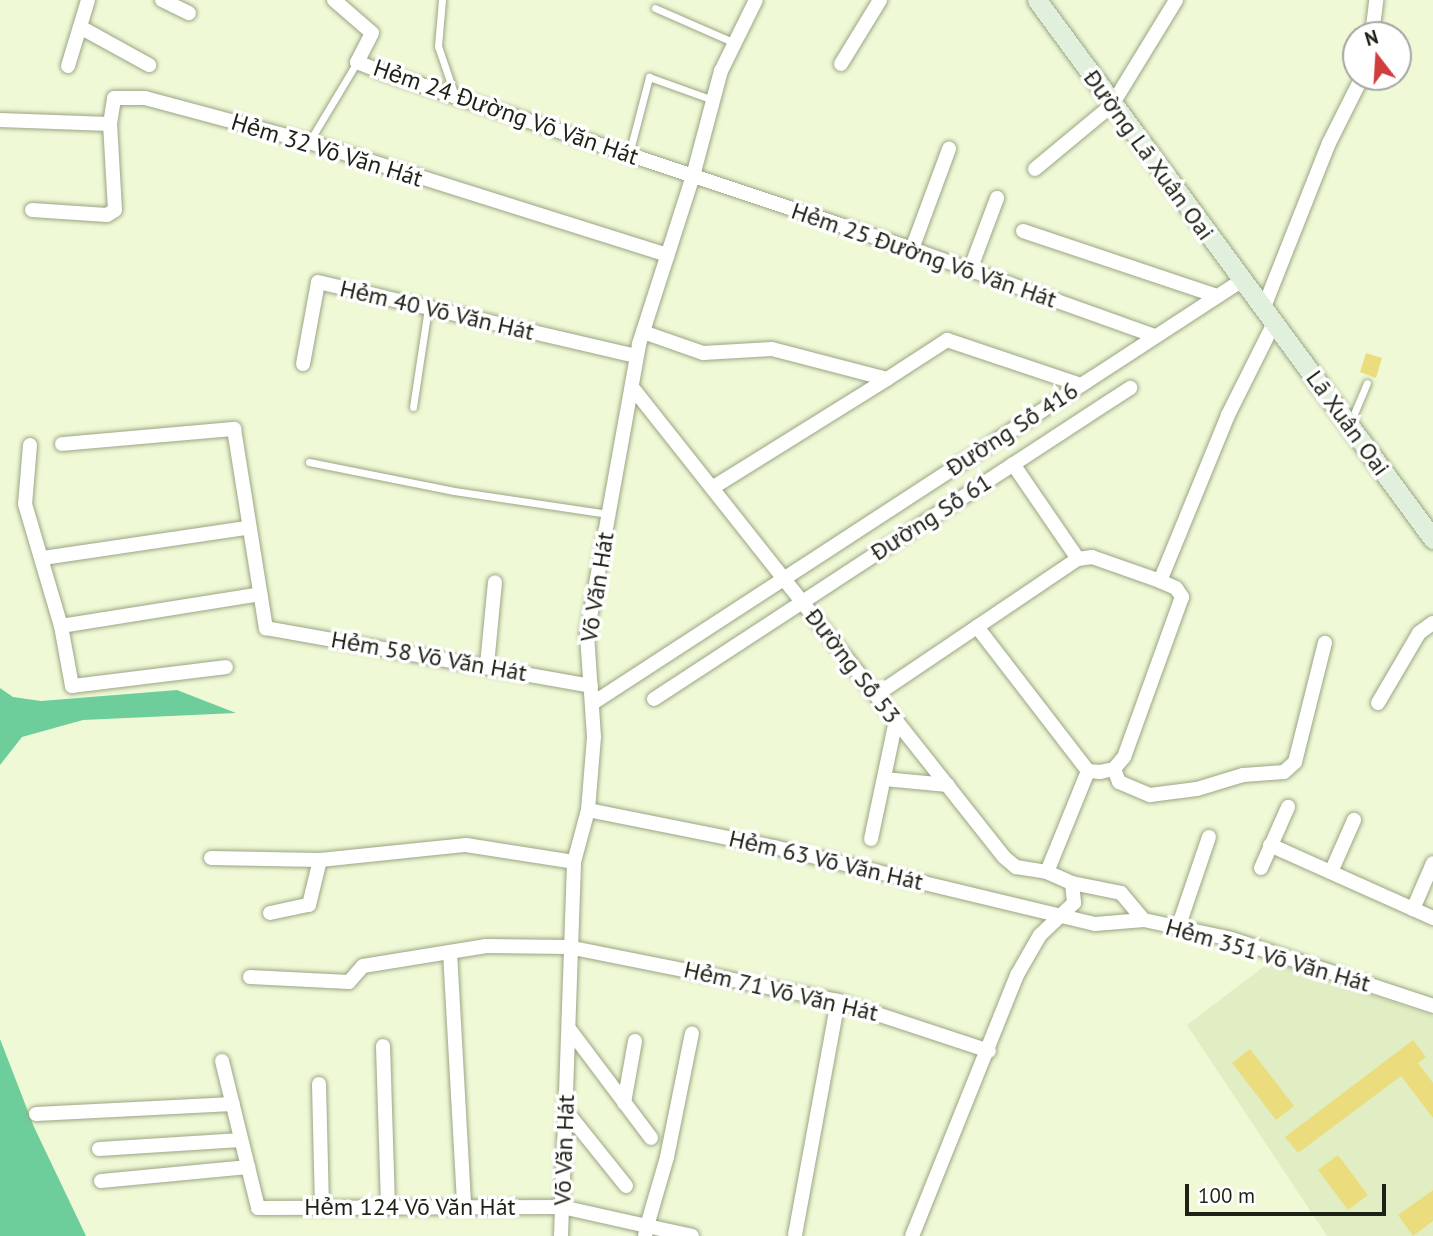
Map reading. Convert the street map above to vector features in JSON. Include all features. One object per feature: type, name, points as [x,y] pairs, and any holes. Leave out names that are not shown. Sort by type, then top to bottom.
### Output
[{"type":"main road","name":"Đường Lã Xuân Oai","points":[[1037,0],[1241,281],[1269,315]]},
{"type":"main road","name":"Lã Xuân Oai","points":[[1269,315],[1433,539]]},
{"type":"street","points":[[68,66],[88,0]]},
{"type":"street","points":[[162,0],[189,13]]},
{"type":"street","name":"Hẻm 24 Đường Võ Văn Hát","points":[[334,0],[372,33],[357,62],[693,176]]},
{"type":"street","name":"Võ Văn Hát","points":[[561,1236],[570,1030],[568,947],[573,862],[588,810],[593,703],[587,634],[643,332],[693,176],[713,100],[733,42],[757,0]]},
{"type":"street","points":[[841,64],[880,0]]},
{"type":"street","points":[[1035,169],[1112,105],[1176,0]]},
{"type":"street","points":[[1373,21],[1376,0]]},
{"type":"street","points":[[80,27],[149,65]]},
{"type":"street","points":[[1160,581],[1269,315],[1329,143],[1355,91]]},
{"type":"street","name":"Hẻm 32 Võ Văn Hát","points":[[110,124],[114,99],[134,96],[309,142],[668,254]]},
{"type":"street","points":[[0,120],[110,124],[115,210],[107,215],[32,210]]},
{"type":"street","points":[[912,250],[948,149]]},
{"type":"street","name":"Hẻm 25 Đường Võ Văn Hát","points":[[693,176],[970,270],[1155,337]]},
{"type":"street","points":[[970,270],[997,198]]},
{"type":"street","points":[[1023,231],[1217,296]]},
{"type":"street","name":"Đường Số 416","points":[[593,703],[1241,281]]},
{"type":"street","name":"Hẻm 40 Võ Văn Hát","points":[[303,364],[318,282],[637,356]]},
{"type":"street","points":[[643,332],[703,354],[772,349],[887,379]]},
{"type":"street","points":[[712,488],[947,340],[1081,385]]},
{"type":"street","name":"Đường Số 53","points":[[632,387],[947,785],[1016,867],[1047,872],[1072,883]]},
{"type":"street","name":"Đường Số 61","points":[[654,699],[1130,388]]},
{"type":"street","points":[[61,626],[260,594],[247,528],[234,429],[62,444]]},
{"type":"street","points":[[30,445],[25,504],[61,626],[72,686],[226,667]]},
{"type":"street","points":[[1013,464],[1078,559]]},
{"type":"street","points":[[43,558],[247,528]]},
{"type":"street","points":[[876,695],[1078,559],[1092,557],[1160,581],[1176,588],[1182,597],[1181,610],[1124,757],[1114,769],[1088,771]]},
{"type":"street","points":[[487,665],[495,582]]},
{"type":"street","name":"Hẻm 58 Võ Văn Hát","points":[[260,594],[266,628],[487,665],[591,686]]},
{"type":"street","points":[[1378,703],[1419,634],[1433,622]]},
{"type":"street","points":[[978,627],[1088,771]]},
{"type":"street","points":[[1114,769],[1119,782],[1150,795],[1197,789],[1243,775],[1284,772],[1295,762],[1325,643]]},
{"type":"street","points":[[871,839],[896,720]]},
{"type":"street","points":[[1047,872],[1088,771]]},
{"type":"street","points":[[884,779],[947,785]]},
{"type":"street","points":[[1261,868],[1287,807]]},
{"type":"street","name":"Hẻm 63 Võ Văn Hát","points":[[588,810],[774,847],[1095,924],[1144,920]]},
{"type":"street","points":[[1331,873],[1354,820]]},
{"type":"street","points":[[1179,925],[1209,837]]},
{"type":"street","points":[[211,858],[320,860],[466,845],[573,862]]},
{"type":"street","points":[[1270,845],[1433,919]]},
{"type":"street","points":[[270,913],[309,905],[320,860]]},
{"type":"street","points":[[1413,909],[1433,863]]},
{"type":"street","points":[[912,1236],[989,1051],[1017,975],[1040,935],[1062,917],[1074,902],[1072,883]]},
{"type":"street","name":"Hẻm 351 Võ Văn Hát","points":[[1072,883],[1121,893],[1144,920],[1179,925],[1433,1006]]},
{"type":"street","name":"Hẻm 71 Võ Văn Hát","points":[[250,977],[349,982],[363,966],[486,946],[568,947],[838,1001],[989,1051]]},
{"type":"street","points":[[450,952],[464,1206]]},
{"type":"street","points":[[794,1235],[838,1001]]},
{"type":"street","points":[[570,1030],[651,1138]]},
{"type":"street","points":[[646,1231],[667,1157],[692,1033]]},
{"type":"street","points":[[624,1103],[635,1041]]},
{"type":"street","points":[[383,1046],[388,1206]]},
{"type":"street","points":[[101,1181],[248,1167],[222,1061]]},
{"type":"street","points":[[319,1084],[322,1207]]},
{"type":"street","points":[[36,1114],[233,1104]]},
{"type":"street","points":[[566,1111],[626,1186]]},
{"type":"street","points":[[99,1149],[242,1140]]},
{"type":"street","name":"Hẻm 124 Võ Văn Hát","points":[[248,1167],[258,1208],[562,1208],[646,1231],[692,1236]]},
{"type":"lane","points":[[442,0],[438,46],[454,93]]},
{"type":"lane","points":[[655,8],[733,42]]},
{"type":"lane","points":[[309,142],[357,62]]},
{"type":"lane","points":[[629,154],[649,77],[713,100]]},
{"type":"lane","points":[[413,407],[428,309]]},
{"type":"lane","points":[[1350,424],[1367,383]]},
{"type":"lane","points":[[309,462],[454,491],[609,514]]},
{"type":"shaded area","points":[[0,688],[13,697],[41,701],[177,690],[236,713],[83,720],[22,737],[0,765]]},
{"type":"shaded area","points":[[1271,961],[1433,1016],[1433,1236],[1327,1236],[1187,1025]]},
{"type":"shaded area","points":[[0,1039],[34,1127],[86,1236],[0,1236]]},
{"type":"building","points":[[1366,353],[1382,358],[1376,378],[1360,372]]},
{"type":"building","points":[[1413,1040],[1426,1057],[1418,1063],[1433,1083],[1433,1118],[1401,1076],[1298,1153],[1285,1137]]},
{"type":"building","points":[[1250,1049],[1294,1106],[1276,1120],[1232,1063]]},
{"type":"building","points":[[1338,1155],[1368,1195],[1348,1210],[1318,1170]]},
{"type":"building","points":[[1433,1190],[1433,1221],[1413,1236],[1398,1215]]}]
